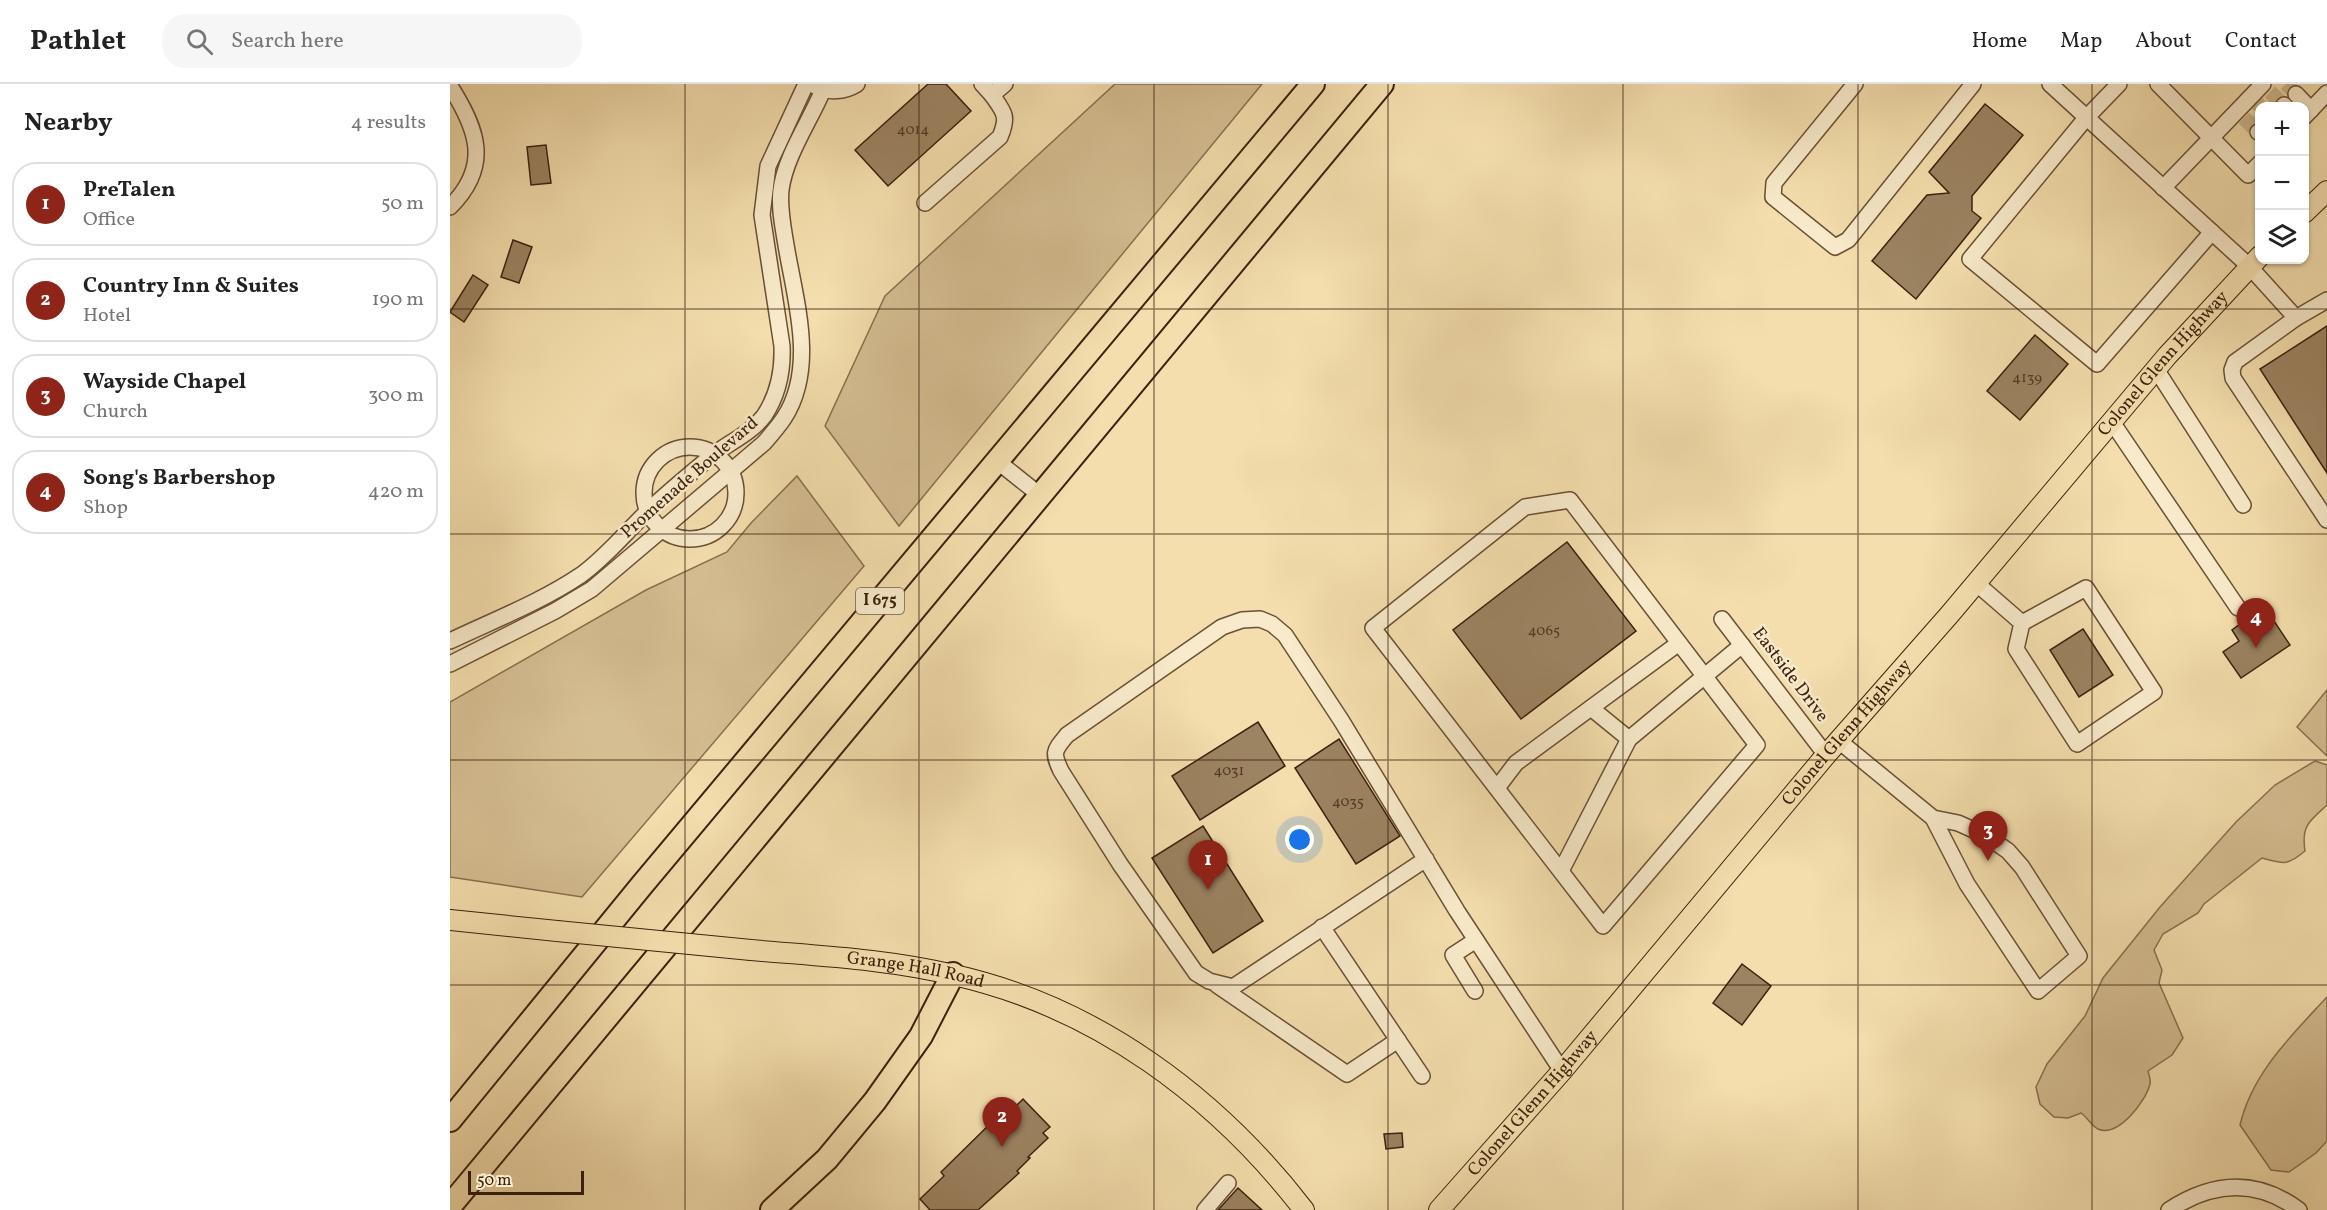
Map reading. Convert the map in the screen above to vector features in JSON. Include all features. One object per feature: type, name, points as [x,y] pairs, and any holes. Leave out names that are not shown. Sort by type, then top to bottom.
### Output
[{"type":"highway","name":"I 675","points":[[450,1120],[642,885],[1313,84]]},
{"type":"highway","points":[[450,1206],[1382,84]]},
{"type":"highway","points":[[772,1210],[827,1159],[875,1101],[921,1036],[953,974]]},
{"type":"main road","points":[[2307,210],[2327,191]]},
{"type":"main road","name":"Colonel Glenn Highway","points":[[1438,1210],[1562,1071],[2156,369],[2254,261]]},
{"type":"main road","name":"Grange Hall Road","points":[[450,920],[882,962],[953,974],[1012,991],[1066,1014],[1124,1045],[1186,1088],[1230,1126],[1281,1180],[1304,1210]]},
{"type":"street","points":[[813,86],[832,92],[851,88],[857,84]]},
{"type":"street","points":[[925,203],[1000,137],[1006,123],[1005,115],[987,89],[1005,84]]},
{"type":"street","points":[[1855,84],[1774,183],[1773,197],[1835,247],[1848,240],[1973,84]]},
{"type":"street","points":[[2050,84],[2212,232],[2254,261],[2296,318]]},
{"type":"street","points":[[2119,84],[2086,117],[1970,259],[2097,364],[2212,232]]},
{"type":"street","points":[[2158,84],[2248,175],[2255,167]]},
{"type":"street","points":[[450,86],[472,127],[477,155],[470,184],[450,207]]},
{"type":"street","name":"Promenade Boulevard","points":[[450,641],[549,594],[582,574],[648,512],[715,454],[748,432],[763,416],[775,394],[783,368],[782,346],[762,215],[768,165],[813,86]]},
{"type":"street","name":"Promenade Boulevard","points":[[450,664],[555,611],[592,589],[764,443],[785,417],[795,392],[802,364],[801,334],[782,216],[781,191],[813,86]]},
{"type":"street","points":[[2163,188],[2211,138],[2241,114],[2265,87]]},
{"type":"street","points":[[2309,112],[2323,91]]},
{"type":"street","points":[[2295,94],[2300,102]]},
{"type":"street","points":[[2327,300],[2296,318],[2235,362],[2232,370],[2233,378],[2327,520]]},
{"type":"street","points":[[2156,369],[2243,505]]},
{"type":"street","points":[[2112,422],[2238,608]]},
{"type":"street","points":[[687,447],[700,448],[715,454],[731,472],[736,490],[734,507],[724,525],[702,538],[683,539],[661,530],[648,512],[643,496],[645,480],[652,466],[669,452],[687,447]]},
{"type":"street","points":[[997,461],[1041,496]]},
{"type":"street","points":[[1570,500],[1704,675],[1757,745],[1603,926],[1373,627],[1526,507],[1570,500]]},
{"type":"street","points":[[1976,583],[2022,623]]},
{"type":"street","points":[[2086,588],[2154,692],[2077,744],[2016,649],[2022,623],[2086,588]]},
{"type":"street","points":[[1398,1040],[1347,1074],[1196,973],[1120,864],[1061,771],[1054,756],[1055,749],[1067,735],[1222,627],[1260,619],[1272,624],[1285,635],[1341,720],[1476,940],[1562,1071]]},
{"type":"street","name":"Eastside Drive","points":[[1722,619],[1833,748],[1933,818]]},
{"type":"street","points":[[1497,788],[1516,763],[1679,643]]},
{"type":"street","points":[[1562,871],[1629,738],[1742,645]]},
{"type":"street","points":[[1591,708],[1629,738]]},
{"type":"street","points":[[1933,818],[1959,823],[1985,835],[2008,851],[2022,867],[2079,956],[2038,991],[1967,884],[1933,818]]},
{"type":"street","points":[[1212,982],[1233,987],[1426,859]]},
{"type":"street","points":[[1322,927],[1422,1076]]},
{"type":"street","points":[[1475,991],[1453,956],[1476,940]]},
{"type":"street","points":[[1205,1210],[1228,1184]]},
{"type":"street","points":[[2169,1210],[2201,1192],[2236,1187],[2258,1190],[2276,1196],[2299,1210]]},
{"type":"shaded area","points":[[1115,84],[1262,84],[899,526],[825,426],[885,296]]},
{"type":"shaded area","points":[[797,476],[864,566],[582,897],[450,877],[450,702],[646,590],[727,552],[751,523]]},
{"type":"shaded area","points":[[2327,690],[2327,756],[2297,727]]},
{"type":"shaded area","points":[[2315,761],[2327,765],[2327,805],[2308,824],[2304,835],[2305,851],[2285,862],[2262,858],[2204,904],[2198,913],[2163,934],[2154,950],[2162,970],[2159,983],[2183,1038],[2172,1055],[2148,1071],[2150,1084],[2137,1108],[2122,1123],[2106,1130],[2096,1128],[2081,1113],[2068,1118],[2054,1117],[2040,1104],[2036,1087],[2047,1064],[2085,1016],[2103,978],[2160,907],[2236,822],[2275,785]]},
{"type":"shaded area","points":[[2327,997],[2327,1141],[2316,1153],[2289,1172],[2271,1170],[2240,1125],[2246,1106],[2254,1088],[2275,1056]]},
{"type":"building","points":[[928,84],[946,84],[971,111],[888,186],[855,150]]},
{"type":"building","points":[[1985,104],[2023,135],[1972,196],[1972,211],[1981,218],[1916,299],[1872,261],[1927,195],[1949,193],[1929,172]]},
{"type":"building","points":[[546,145],[551,183],[531,185],[527,147]]},
{"type":"building","points":[[513,240],[532,247],[519,283],[501,277]]},
{"type":"building","points":[[473,275],[488,285],[464,322],[450,312]]},
{"type":"building","points":[[2327,326],[2327,473],[2260,369]]},
{"type":"building","points":[[2035,335],[2068,364],[2020,420],[1987,391]]},
{"type":"building","points":[[1567,542],[1636,631],[1521,719],[1453,630]]},
{"type":"building","points":[[2247,619],[2257,633],[2274,621],[2290,645],[2241,678],[2223,652],[2239,641],[2232,630]]},
{"type":"building","points":[[2083,629],[2113,675],[2079,697],[2050,650]]},
{"type":"building","points":[[1258,722],[1285,766],[1200,820],[1172,776]]},
{"type":"building","points":[[1339,739],[1400,836],[1356,864],[1295,768]]},
{"type":"building","points":[[1203,826],[1263,921],[1213,953],[1152,858]]},
{"type":"building","points":[[1742,964],[1771,986],[1742,1025],[1713,1003]]},
{"type":"building","points":[[1023,1099],[1050,1127],[1043,1133],[1048,1138],[1028,1157],[1030,1158],[1017,1171],[1019,1173],[978,1210],[930,1210],[920,1199],[944,1176],[941,1172],[994,1120],[998,1124]]},
{"type":"building","points":[[1402,1133],[1403,1147],[1386,1149],[1384,1134]]},
{"type":"building","points":[[1238,1188],[1262,1210],[1218,1210]]},
{"type":"tunnel","points":[[2286,84],[2296,94]]},
{"type":"tunnel","points":[[2270,92],[2281,102]]},
{"type":"tunnel","points":[[2244,118],[2255,129]]},
{"type":"place","name":"Song's Barbershop","points":[[2256,648]]},
{"type":"place","name":"Wayside Chapel","points":[[1988,861]]},
{"type":"place","name":"PreTalen","points":[[1208,890]]},
{"type":"place","name":"Country Inn & Suites","points":[[1002,1147]]}]
